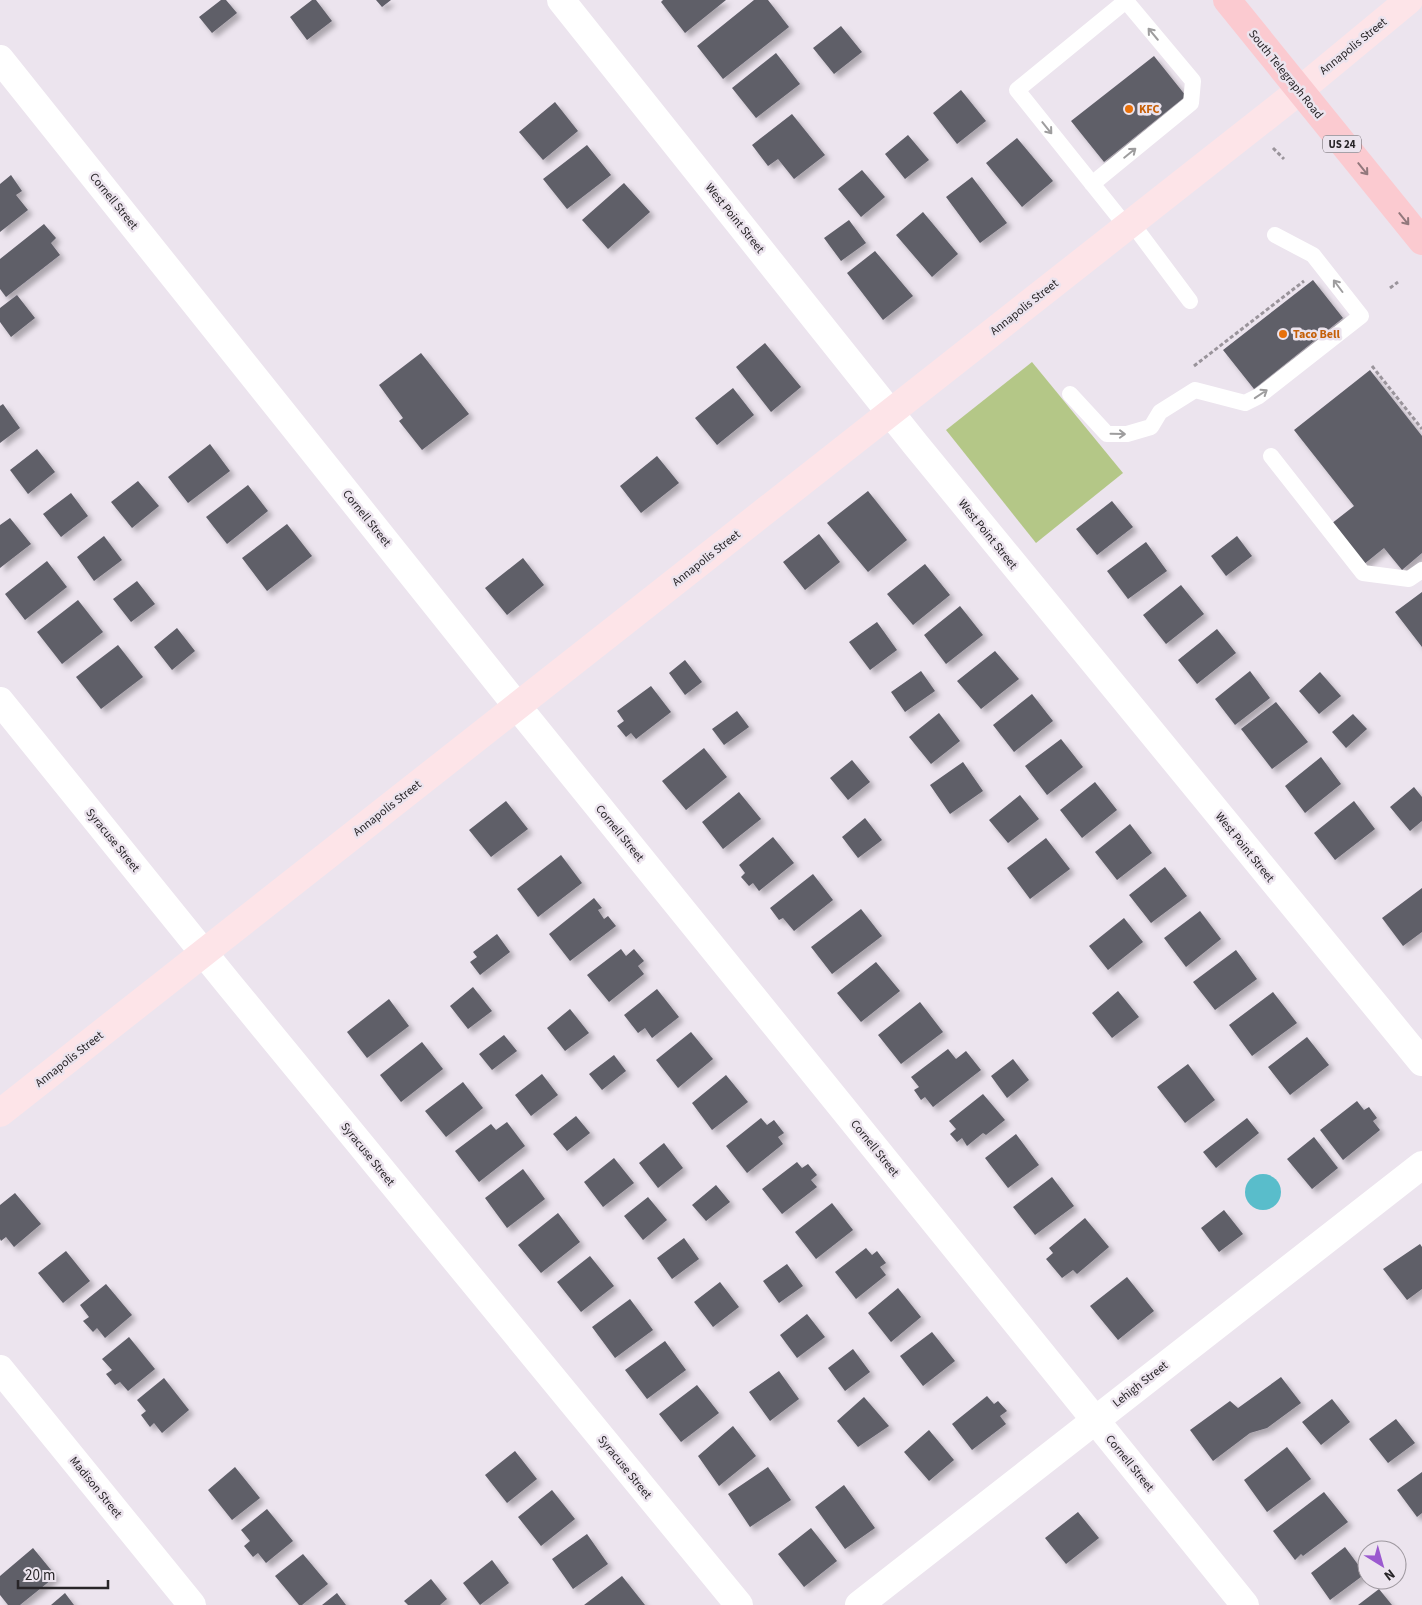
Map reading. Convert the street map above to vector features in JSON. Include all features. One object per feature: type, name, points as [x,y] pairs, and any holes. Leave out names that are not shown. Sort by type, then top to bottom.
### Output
[{"type":"main road","name":"South Telegraph Road","points":[[1227,0],[1422,241]]},
{"type":"street","name":"West Point Street","points":[[561,0],[890,413],[1422,1062]]},
{"type":"street","name":"Annapolis Street","points":[[0,1113],[1299,91],[1410,0]]},
{"type":"street","name":"Cornell Street","points":[[0,58],[517,706],[1245,1605]]},
{"type":"street","name":"Syracuse Street","points":[[0,701],[204,953],[739,1605]]},
{"type":"street","name":"Lehigh Street","points":[[859,1605],[1422,1165]]},
{"type":"street","name":"Madison Street","points":[[0,1369],[192,1605]]},
{"type":"lane","points":[[1092,184],[1191,103],[1193,81],[1126,1],[1017,90],[1092,184],[1129,224],[1190,300]]},
{"type":"lane","points":[[1070,394],[1107,434],[1127,434],[1151,427],[1160,412],[1194,390],[1245,403],[1259,396],[1361,316],[1313,255],[1275,235]]},
{"type":"lane","points":[[1271,456],[1363,573],[1409,580],[1422,570]]},
{"type":"path","points":[[1272,147],[1284,159]]},
{"type":"path","points":[[1187,371],[1305,281]]},
{"type":"path","points":[[1390,288],[1398,282]]},
{"type":"path","points":[[1372,366],[1422,429]]},
{"type":"green space","points":[[1032,362],[1123,473],[1036,543],[946,430]]},
{"type":"water","points":[[1263,1174],[1275,1180],[1281,1192],[1275,1204],[1263,1210],[1251,1204],[1245,1192],[1251,1180]]},
{"type":"building","points":[[221,0],[226,0],[237,13],[212,33],[199,17]]},
{"type":"building","points":[[312,0],[316,0],[332,21],[307,40],[290,17]]},
{"type":"building","points":[[376,0],[391,0],[382,7]]},
{"type":"building","points":[[663,0],[726,0],[685,33],[661,2]]},
{"type":"building","points":[[754,0],[768,0],[789,27],[723,79],[697,46]]},
{"type":"building","points":[[841,26],[862,52],[834,74],[813,48]]},
{"type":"building","points":[[776,53],[800,84],[756,118],[732,88]]},
{"type":"building","points":[[1154,56],[1186,96],[1104,162],[1071,121]]},
{"type":"building","points":[[961,90],[986,121],[957,144],[933,113]]},
{"type":"building","points":[[555,102],[578,131],[543,160],[519,132]]},
{"type":"building","points":[[792,114],[825,155],[794,179],[778,159],[768,166],[752,145]]},
{"type":"building","points":[[908,135],[929,160],[905,179],[885,154]]},
{"type":"building","points":[[1017,138],[1053,181],[1022,207],[986,163]]},
{"type":"building","points":[[587,145],[611,175],[567,209],[543,179]]},
{"type":"building","points":[[862,170],[885,197],[861,217],[838,189]]},
{"type":"building","points":[[11,175],[22,191],[16,195],[28,210],[0,232],[0,184]]},
{"type":"building","points":[[972,177],[1007,223],[980,243],[946,197]]},
{"type":"building","points":[[624,183],[650,212],[608,249],[582,220]]},
{"type":"building","points":[[923,212],[958,254],[932,277],[896,235]]},
{"type":"building","points":[[849,220],[866,243],[841,261],[824,238]]},
{"type":"building","points":[[44,224],[56,238],[51,243],[60,255],[6,297],[0,289],[0,259]]},
{"type":"building","points":[[875,251],[913,296],[883,320],[847,273]]},
{"type":"building","points":[[1313,280],[1343,318],[1254,389],[1223,350]]},
{"type":"building","points":[[17,295],[35,318],[11,337],[0,322],[0,308]]},
{"type":"building","points":[[765,343],[801,387],[771,412],[736,367]]},
{"type":"building","points":[[421,353],[469,414],[422,450],[399,421],[403,418],[379,385]]},
{"type":"building","points":[[1370,370],[1422,436],[1422,553],[1402,570],[1384,548],[1363,565],[1331,524],[1354,506],[1294,430]]},
{"type":"building","points":[[733,388],[754,415],[717,445],[695,418]]},
{"type":"building","points":[[3,404],[20,428],[0,443],[0,406]]},
{"type":"building","points":[[210,444],[230,471],[188,503],[168,477]]},
{"type":"building","points":[[37,449],[55,472],[28,494],[10,470]]},
{"type":"building","points":[[657,456],[679,483],[641,513],[620,486]]},
{"type":"building","points":[[138,481],[159,506],[132,528],[111,502]]},
{"type":"building","points":[[248,485],[268,511],[227,544],[206,517]]},
{"type":"building","points":[[868,491],[907,540],[868,572],[827,523]]},
{"type":"building","points":[[71,493],[88,516],[61,537],[43,514]]},
{"type":"building","points":[[1112,501],[1133,527],[1097,555],[1076,529]]},
{"type":"building","points":[[10,518],[31,544],[0,568],[0,525]]},
{"type":"building","points":[[287,524],[312,556],[267,591],[242,558]]},
{"type":"building","points":[[819,534],[840,562],[805,590],[783,562]]},
{"type":"building","points":[[104,536],[122,560],[94,581],[77,557]]},
{"type":"building","points":[[1237,536],[1252,556],[1226,576],[1211,556]]},
{"type":"building","points":[[1146,542],[1167,571],[1128,599],[1107,571]]},
{"type":"building","points":[[523,558],[544,585],[507,615],[485,588]]},
{"type":"building","points":[[47,561],[67,587],[25,620],[5,594]]},
{"type":"building","points":[[925,564],[950,595],[913,625],[887,594]]},
{"type":"building","points":[[137,581],[155,604],[131,622],[113,599]]},
{"type":"building","points":[[1181,585],[1204,614],[1166,644],[1143,615]]},
{"type":"building","points":[[1422,592],[1422,647],[1395,612]]},
{"type":"building","points":[[78,600],[103,632],[62,664],[37,632]]},
{"type":"building","points":[[960,606],[983,635],[946,664],[924,635]]},
{"type":"building","points":[[877,622],[897,650],[870,670],[849,642]]},
{"type":"building","points":[[177,628],[195,651],[172,670],[154,647]]},
{"type":"building","points":[[1217,629],[1236,653],[1197,684],[1178,660]]},
{"type":"building","points":[[118,645],[143,677],[101,709],[76,677]]},
{"type":"building","points":[[995,651],[1019,679],[981,709],[957,681]]},
{"type":"building","points":[[685,660],[702,682],[685,695],[669,673]]},
{"type":"building","points":[[921,671],[935,691],[905,712],[891,692]]},
{"type":"building","points":[[1250,671],[1270,698],[1235,725],[1215,699]]},
{"type":"building","points":[[1320,672],[1341,696],[1319,714],[1299,691]]},
{"type":"building","points":[[651,686],[671,712],[636,739],[631,733],[626,737],[617,726],[624,721],[617,711]]},
{"type":"building","points":[[1032,694],[1053,721],[1014,752],[993,725]]},
{"type":"building","points":[[1276,702],[1308,742],[1272,769],[1241,729]]},
{"type":"building","points":[[737,711],[749,727],[724,745],[712,729]]},
{"type":"building","points":[[939,713],[960,741],[931,764],[909,737]]},
{"type":"building","points":[[1353,714],[1367,729],[1346,748],[1332,732]]},
{"type":"building","points":[[1061,739],[1083,767],[1047,795],[1025,766]]},
{"type":"building","points":[[704,748],[727,777],[686,810],[662,781]]},
{"type":"building","points":[[1321,757],[1341,784],[1305,813],[1285,786]]},
{"type":"building","points":[[852,760],[870,782],[848,800],[830,778]]},
{"type":"building","points":[[963,762],[983,791],[950,814],[930,785]]},
{"type":"building","points":[[1095,782],[1117,810],[1082,838],[1060,810]]},
{"type":"building","points":[[1414,787],[1422,797],[1422,821],[1410,831],[1390,807]]},
{"type":"building","points":[[739,792],[761,819],[723,849],[702,822]]},
{"type":"building","points":[[1020,795],[1039,819],[1008,843],[989,820]]},
{"type":"building","points":[[506,801],[528,829],[491,857],[469,830]]},
{"type":"building","points":[[1354,801],[1375,829],[1335,860],[1314,833]]},
{"type":"building","points":[[865,818],[882,840],[858,858],[842,837]]},
{"type":"building","points":[[1130,824],[1152,853],[1117,880],[1095,852]]},
{"type":"building","points":[[773,837],[794,863],[759,891],[753,883],[749,886],[741,877],[745,873],[739,865]]},
{"type":"building","points":[[1046,838],[1070,869],[1030,899],[1007,868]]},
{"type":"building","points":[[561,855],[582,883],[538,917],[517,889]]},
{"type":"building","points":[[1165,867],[1187,896],[1151,923],[1129,895]]},
{"type":"building","points":[[813,874],[833,900],[794,931],[783,918],[779,920],[770,908]]},
{"type":"building","points":[[1422,888],[1422,932],[1403,946],[1382,918]]},
{"type":"building","points":[[594,898],[602,908],[598,910],[604,919],[608,916],[616,926],[570,961],[549,934]]},
{"type":"building","points":[[861,909],[882,936],[832,974],[811,947]]},
{"type":"building","points":[[1200,911],[1221,939],[1186,967],[1164,938]]},
{"type":"building","points":[[1124,918],[1143,942],[1108,970],[1089,946]]},
{"type":"building","points":[[497,934],[510,952],[480,975],[470,962],[477,957],[473,952]]},
{"type":"building","points":[[621,949],[626,956],[634,949],[644,961],[638,966],[644,974],[609,1002],[587,975]]},
{"type":"building","points":[[1236,950],[1257,979],[1215,1010],[1193,982]]},
{"type":"building","points":[[876,962],[900,991],[861,1022],[837,993]]},
{"type":"building","points":[[473,987],[492,1011],[468,1029],[450,1006]]},
{"type":"building","points":[[657,989],[679,1017],[652,1038],[645,1028],[638,1033],[624,1015]]},
{"type":"building","points":[[1118,991],[1139,1017],[1112,1038],[1092,1013]]},
{"type":"building","points":[[1273,992],[1297,1023],[1252,1056],[1229,1025]]},
{"type":"building","points":[[389,999],[409,1026],[367,1058],[347,1032]]},
{"type":"building","points":[[920,1002],[943,1032],[901,1064],[878,1035]]},
{"type":"building","points":[[570,1009],[589,1033],[565,1051],[547,1028]]},
{"type":"building","points":[[691,1032],[713,1059],[678,1088],[656,1060]]},
{"type":"building","points":[[504,1035],[517,1051],[492,1070],[479,1054]]},
{"type":"building","points":[[1307,1037],[1329,1065],[1290,1095],[1268,1067]]},
{"type":"building","points":[[422,1042],[443,1069],[401,1102],[380,1075]]},
{"type":"building","points":[[948,1049],[956,1059],[966,1051],[981,1070],[933,1107],[925,1097],[921,1100],[914,1090],[919,1087],[911,1077]]},
{"type":"building","points":[[614,1055],[626,1071],[602,1090],[589,1074]]},
{"type":"building","points":[[1013,1059],[1029,1080],[1007,1098],[991,1076]]},
{"type":"building","points":[[1188,1064],[1215,1100],[1185,1123],[1157,1087]]},
{"type":"building","points":[[542,1074],[558,1095],[531,1116],[515,1095]]},
{"type":"building","points":[[726,1075],[748,1102],[712,1130],[692,1103]]},
{"type":"building","points":[[463,1082],[483,1108],[446,1137],[425,1111]]},
{"type":"building","points":[[983,1094],[1005,1120],[986,1135],[983,1133],[967,1146],[962,1138],[957,1142],[950,1134],[956,1129],[949,1121]]},
{"type":"building","points":[[1357,1101],[1364,1110],[1369,1107],[1377,1118],[1373,1121],[1380,1130],[1343,1160],[1320,1130]]},
{"type":"building","points":[[576,1116],[590,1133],[567,1151],[553,1134]]},
{"type":"building","points":[[761,1118],[767,1125],[774,1120],[784,1133],[778,1137],[783,1144],[747,1173],[726,1146]]},
{"type":"building","points":[[1247,1118],[1259,1133],[1216,1168],[1203,1152]]},
{"type":"building","points":[[507,1122],[525,1146],[479,1182],[455,1151],[491,1124],[496,1130]]},
{"type":"building","points":[[1016,1134],[1039,1165],[1008,1188],[985,1158]]},
{"type":"building","points":[[1314,1137],[1338,1168],[1312,1189],[1287,1159]]},
{"type":"building","points":[[664,1143],[683,1168],[658,1188],[639,1163]]},
{"type":"building","points":[[614,1158],[634,1183],[603,1207],[584,1182]]},
{"type":"building","points":[[797,1162],[802,1168],[808,1164],[817,1175],[811,1180],[817,1187],[782,1214],[762,1189]]},
{"type":"building","points":[[523,1169],[545,1199],[507,1228],[485,1198]]},
{"type":"building","points":[[1052,1177],[1074,1206],[1035,1235],[1013,1207]]},
{"type":"building","points":[[716,1185],[730,1202],[706,1221],[692,1205]]},
{"type":"building","points":[[15,1193],[41,1224],[14,1247],[6,1237],[1,1241],[0,1239],[0,1205]]},
{"type":"building","points":[[648,1197],[667,1220],[643,1240],[624,1216]]},
{"type":"building","points":[[832,1203],[853,1230],[816,1259],[795,1232]]},
{"type":"building","points":[[1224,1210],[1243,1234],[1219,1252],[1201,1228]]},
{"type":"building","points":[[558,1213],[580,1242],[541,1273],[518,1245]]},
{"type":"building","points":[[1085,1218],[1109,1247],[1077,1274],[1073,1270],[1062,1278],[1046,1259],[1053,1253],[1049,1248]]},
{"type":"building","points":[[684,1238],[699,1259],[672,1279],[657,1258]]},
{"type":"building","points":[[1420,1244],[1422,1247],[1422,1289],[1407,1300],[1383,1269]]},
{"type":"building","points":[[866,1248],[872,1255],[877,1251],[886,1263],[880,1267],[886,1275],[856,1299],[835,1272]]},
{"type":"building","points":[[66,1251],[90,1281],[63,1303],[38,1273]]},
{"type":"building","points":[[590,1256],[614,1286],[581,1312],[557,1282]]},
{"type":"building","points":[[787,1264],[803,1286],[779,1303],[763,1281]]},
{"type":"building","points":[[1127,1277],[1154,1311],[1118,1340],[1090,1306]]},
{"type":"building","points":[[720,1282],[739,1307],[713,1327],[694,1302]]},
{"type":"building","points":[[106,1284],[132,1315],[105,1338],[97,1328],[93,1332],[83,1321],[89,1317],[80,1305]]},
{"type":"building","points":[[898,1288],[921,1317],[891,1342],[868,1313]]},
{"type":"building","points":[[630,1299],[653,1330],[615,1358],[592,1327]]},
{"type":"building","points":[[807,1314],[825,1337],[797,1358],[780,1335]]},
{"type":"building","points":[[932,1332],[955,1361],[923,1386],[900,1356]]},
{"type":"building","points":[[129,1337],[155,1369],[128,1391],[120,1382],[115,1385],[106,1374],[112,1370],[102,1359]]},
{"type":"building","points":[[665,1341],[686,1370],[647,1399],[625,1370]]},
{"type":"building","points":[[853,1349],[870,1372],[845,1391],[828,1368]]},
{"type":"building","points":[[779,1371],[799,1399],[770,1421],[749,1392]]},
{"type":"building","points":[[1281,1377],[1301,1403],[1267,1428],[1250,1433],[1213,1461],[1190,1430],[1230,1401],[1238,1408]]},
{"type":"building","points":[[164,1378],[189,1410],[162,1433],[154,1423],[150,1427],[141,1415],[146,1411],[137,1400]]},
{"type":"building","points":[[697,1385],[719,1413],[681,1442],[659,1414]]},
{"type":"building","points":[[987,1396],[994,1404],[998,1401],[1007,1411],[1000,1416],[1006,1424],[972,1450],[952,1424]]},
{"type":"building","points":[[864,1397],[889,1426],[858,1447],[837,1421]]},
{"type":"building","points":[[1332,1399],[1350,1422],[1321,1445],[1302,1422]]},
{"type":"building","points":[[1396,1419],[1415,1443],[1388,1463],[1369,1439]]},
{"type":"building","points":[[733,1426],[756,1456],[719,1486],[698,1456]]},
{"type":"building","points":[[929,1430],[954,1460],[929,1481],[904,1452]]},
{"type":"building","points":[[1287,1447],[1311,1479],[1267,1512],[1244,1480]]},
{"type":"building","points":[[515,1451],[537,1479],[507,1503],[485,1475]]},
{"type":"building","points":[[235,1467],[260,1498],[232,1520],[208,1490]]},
{"type":"building","points":[[768,1467],[791,1500],[750,1527],[728,1494]]},
{"type":"building","points":[[1422,1472],[1422,1513],[1417,1517],[1397,1490]]},
{"type":"building","points":[[844,1485],[875,1528],[845,1549],[815,1507]]},
{"type":"building","points":[[552,1490],[575,1519],[541,1546],[518,1517]]},
{"type":"building","points":[[1324,1492],[1348,1522],[1295,1560],[1273,1531]]},
{"type":"building","points":[[267,1509],[293,1541],[266,1563],[258,1553],[253,1557],[244,1546],[250,1541],[241,1530]]},
{"type":"building","points":[[1078,1512],[1099,1538],[1066,1564],[1045,1538]]},
{"type":"building","points":[[811,1528],[837,1561],[804,1587],[778,1554]]},
{"type":"building","points":[[587,1534],[608,1564],[573,1589],[552,1559]]},
{"type":"building","points":[[1345,1547],[1357,1563],[1357,1580],[1330,1600],[1311,1573]]},
{"type":"building","points":[[33,1548],[56,1576],[20,1605],[8,1605],[0,1595],[0,1576]]},
{"type":"building","points":[[303,1554],[328,1584],[302,1605],[299,1605],[275,1576]]},
{"type":"building","points":[[492,1560],[509,1583],[480,1605],[463,1583]]},
{"type":"building","points":[[622,1576],[645,1605],[584,1605]]},
{"type":"building","points":[[431,1579],[447,1599],[440,1605],[408,1605],[404,1601]]},
{"type":"building","points":[[1380,1590],[1392,1605],[1358,1605]]},
{"type":"building","points":[[65,1593],[74,1605],[51,1605]]},
{"type":"building","points":[[337,1593],[346,1605],[322,1605]]},
{"type":"place","name":"KFC","points":[[1129,109]]},
{"type":"place","name":"Taco Bell","points":[[1283,334]]}]
